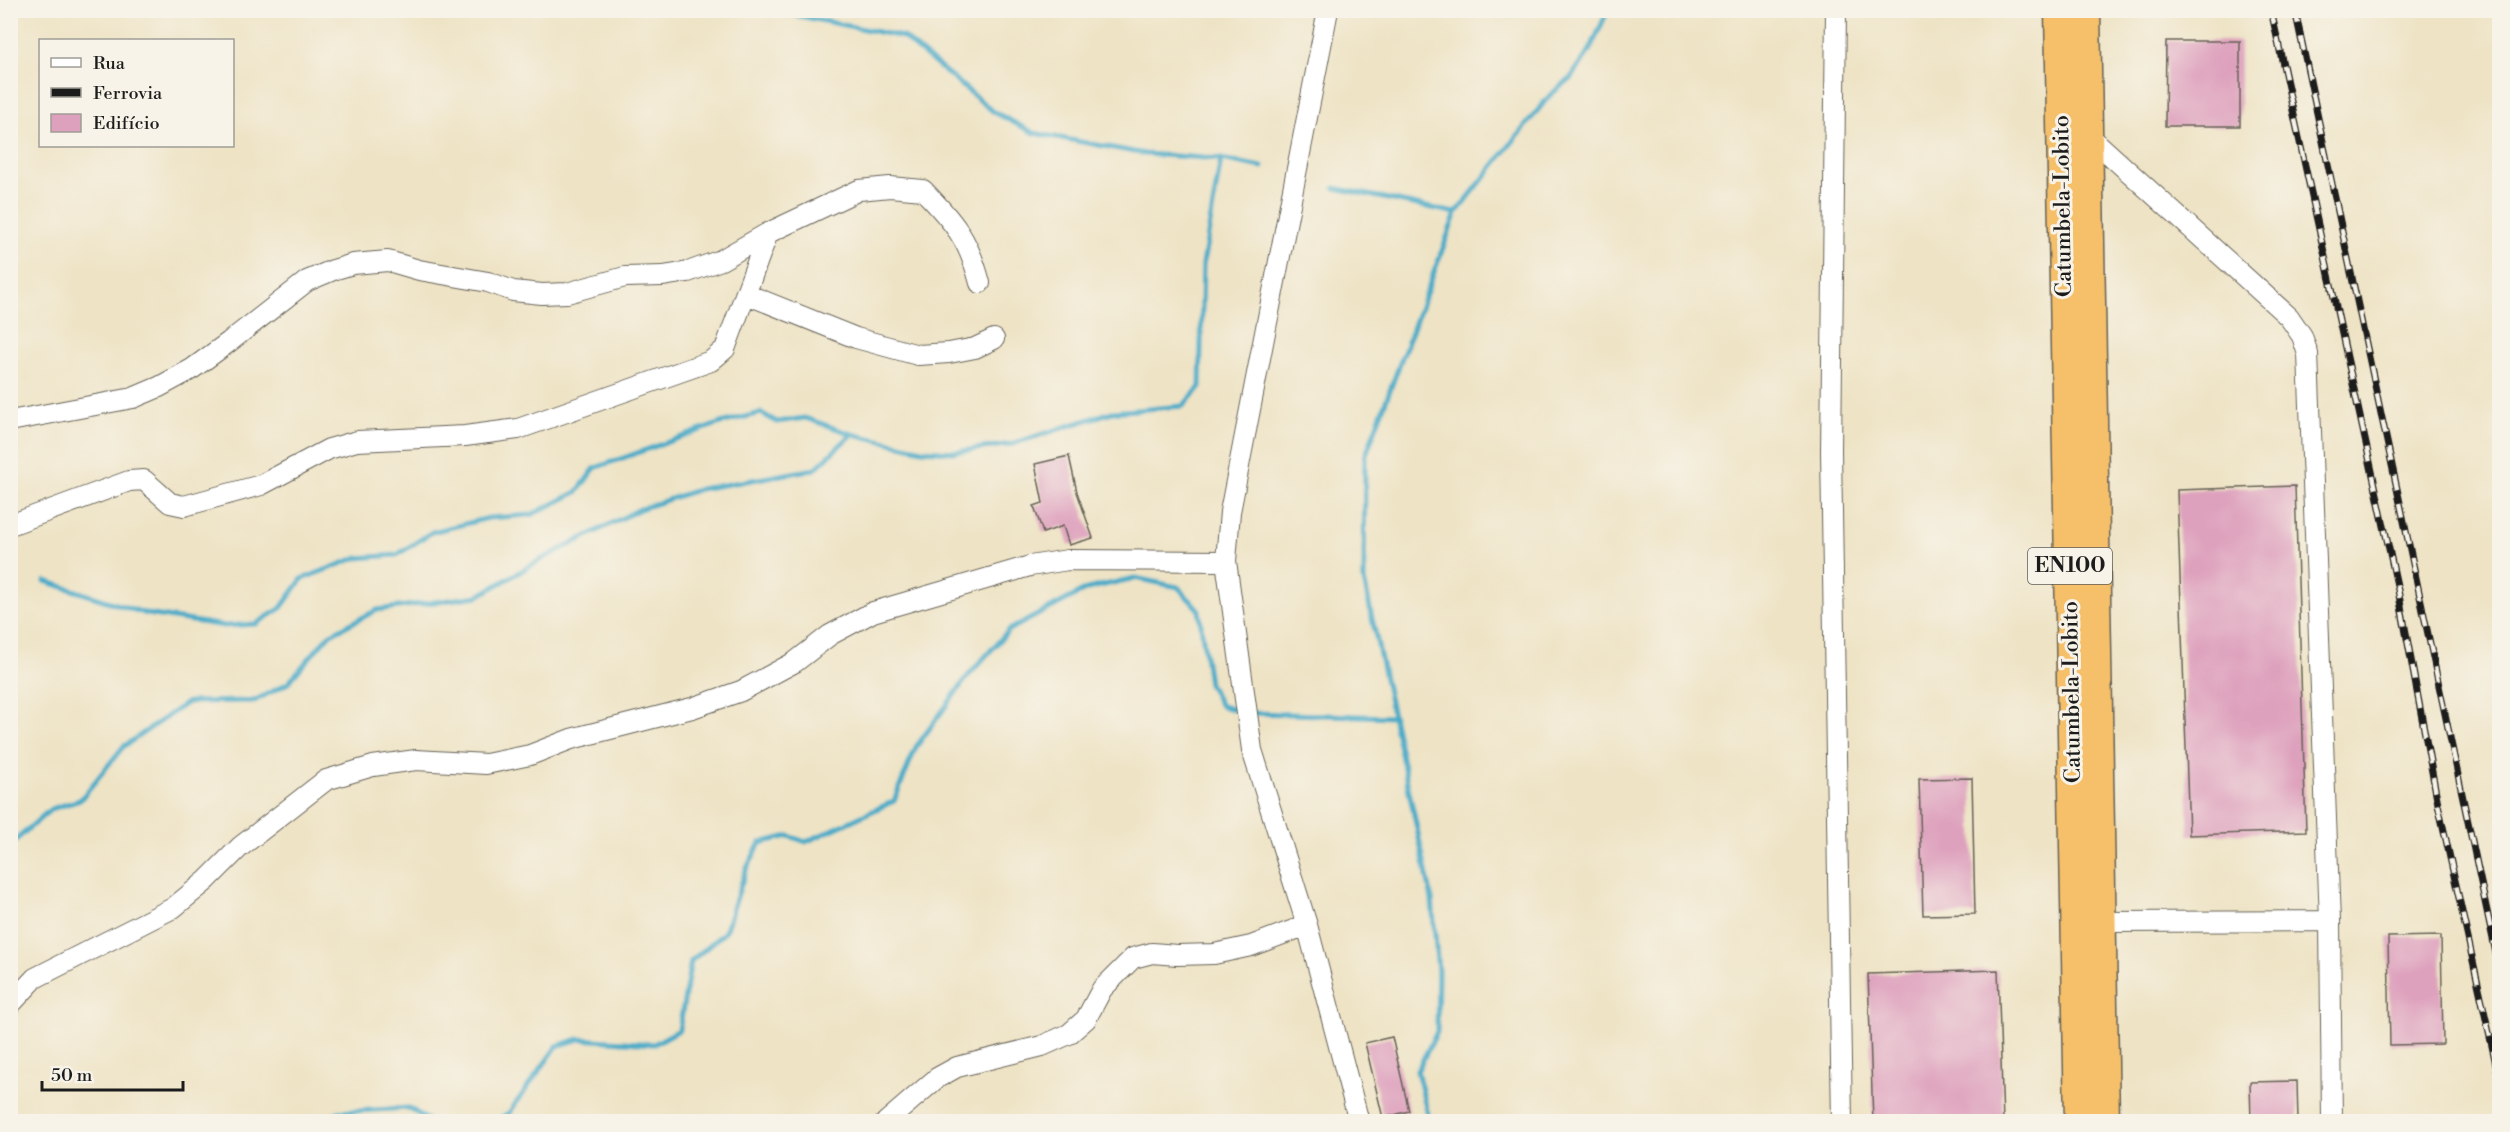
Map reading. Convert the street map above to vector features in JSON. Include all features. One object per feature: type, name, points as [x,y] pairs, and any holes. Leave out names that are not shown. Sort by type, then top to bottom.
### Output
[{"type":"highway","name":"Catumbela-Lobito","points":[[2060,10],[2080,1122]]},
{"type":"highway","name":"Catumbela-Lobito","points":[[2085,10],[2104,1122]]},
{"type":"street","points":[[1328,10],[1233,501],[1226,561],[1252,750],[1307,925],[1359,1122]]},
{"type":"street","points":[[1836,10],[1831,450],[1842,1122]]},
{"type":"street","points":[[2087,134],[2289,317],[2302,336],[2308,354],[2330,921],[2332,1122]]},
{"type":"street","points":[[10,421],[133,398],[159,387],[192,369],[307,282],[353,264],[388,261],[420,270],[488,282],[513,291],[542,294],[567,293],[625,277],[663,276],[688,272],[721,260],[768,233],[859,190],[890,187],[923,190],[947,214],[966,241],[974,258],[980,283]]},
{"type":"street","points":[[10,525],[129,481],[144,480],[170,503],[184,506],[261,485],[329,449],[357,441],[465,436],[518,429],[711,361],[725,349],[768,233]]},
{"type":"street","points":[[746,294],[856,338],[918,355],[975,348],[994,339]]},
{"type":"street","points":[[10,1005],[35,978],[173,908],[206,881],[249,840],[326,780],[373,766],[416,760],[486,764],[530,755],[571,739],[692,708],[741,691],[795,662],[830,635],[873,612],[1030,566],[1068,560],[1226,561]]},
{"type":"street","points":[[2101,922],[2330,921]]},
{"type":"street","points":[[886,1122],[937,1078],[957,1067],[1042,1046],[1069,1034],[1086,1019],[1102,989],[1133,958],[1152,953],[1214,954],[1251,946],[1307,925]]},
{"type":"building","points":[[2166,41],[2240,41],[2240,126],[2165,126]]},
{"type":"building","points":[[1069,456],[1077,492],[1093,538],[1069,545],[1063,526],[1043,533],[1034,506],[1043,503],[1035,464]]},
{"type":"building","points":[[2295,486],[2306,831],[2189,835],[2177,490]]},
{"type":"building","points":[[1972,778],[1975,914],[1923,915],[1919,779]]},
{"type":"building","points":[[2441,936],[2443,1044],[2390,1045],[2388,937]]},
{"type":"building","points":[[1998,970],[2003,1122],[1873,1122],[1868,974]]},
{"type":"building","points":[[1392,1037],[1409,1111],[1383,1118],[1365,1043]]},
{"type":"building","points":[[2297,1081],[2298,1122],[2251,1122],[2250,1082]]},
{"type":"waterway","points":[[682,10],[694,10]]},
{"type":"waterway","points":[[770,10],[903,37],[994,112],[1034,133],[1145,154],[1221,159],[1262,167]]},
{"type":"waterway","points":[[1430,1122],[1417,1071],[1437,1032],[1438,971],[1432,899],[1364,580],[1365,457],[1456,213],[1550,95],[1570,79],[1590,50],[1608,10]]},
{"type":"waterway","points":[[45,581],[147,614],[225,626],[256,624],[281,608],[302,579],[356,558],[397,555],[432,532],[489,518],[531,515],[577,492],[595,468],[721,423],[761,413],[777,422],[805,418],[852,434],[922,450],[954,452],[1012,444],[1112,412],[1183,406],[1200,387],[1203,264],[1221,159]]},
{"type":"waterway","points":[[1335,188],[1456,213]]},
{"type":"waterway","points":[[10,845],[51,809],[80,800],[123,747],[188,702],[254,701],[288,683],[329,635],[377,610],[478,596],[542,559],[640,509],[700,489],[815,469],[852,434]]},
{"type":"waterway","points":[[494,1122],[509,1113],[557,1046],[579,1039],[654,1044],[679,1030],[691,961],[725,932],[746,870],[760,843],[789,836],[806,842],[894,801],[916,747],[968,676],[1009,630],[1087,589],[1135,578],[1178,587],[1199,610],[1209,684],[1221,706],[1241,711]]},
{"type":"waterway","points":[[1250,713],[1394,717]]},
{"type":"waterway","points":[[322,1122],[338,1112],[409,1108],[431,1122]]},
{"type":"railway","points":[[2271,10],[2398,590],[2438,804],[2500,1082]]},
{"type":"railway","points":[[2295,10],[2500,972]]}]
